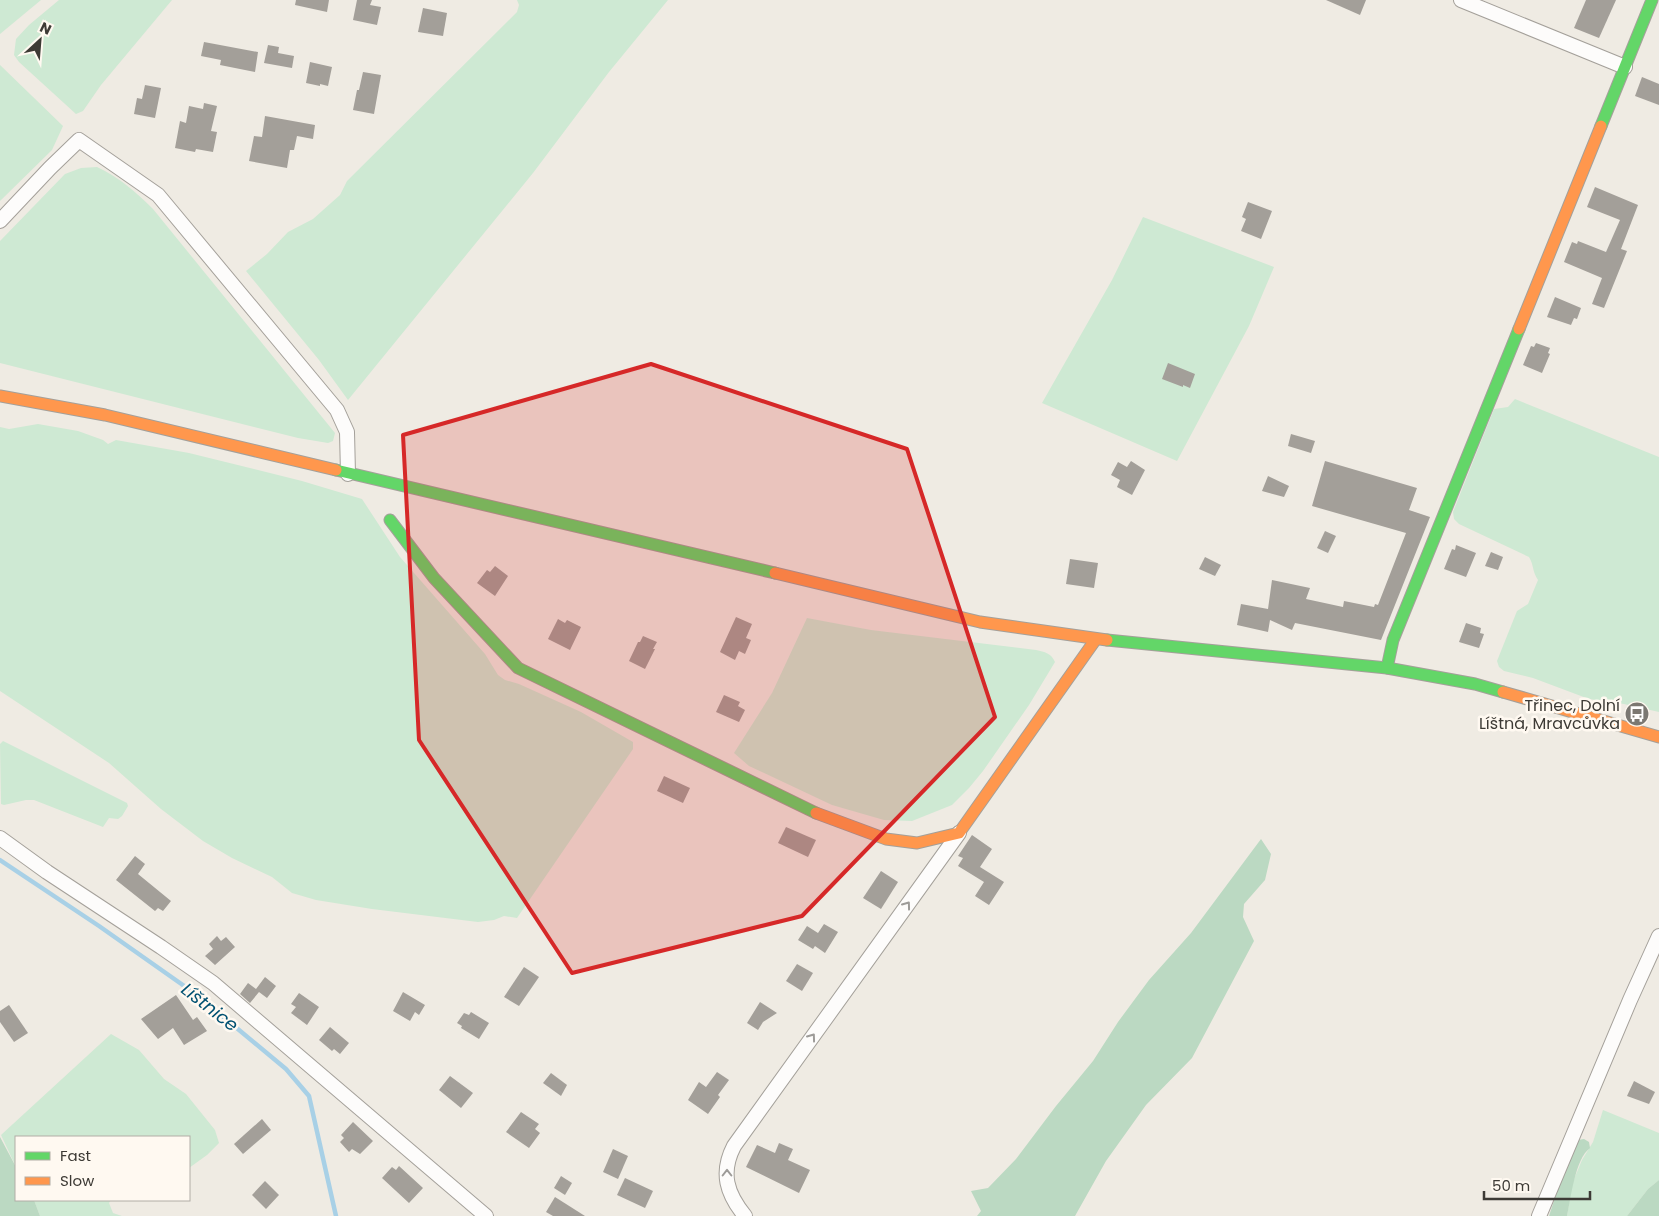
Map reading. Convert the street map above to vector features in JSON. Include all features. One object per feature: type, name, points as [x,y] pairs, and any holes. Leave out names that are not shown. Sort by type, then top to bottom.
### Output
[{"type":"street","points":[[1461,0],[1625,67]]},
{"type":"street","points":[[1387,668],[1393,640],[1652,0]]},
{"type":"street","points":[[0,221],[79,140],[158,195],[337,410],[347,432],[348,474]]},
{"type":"street","points":[[0,396],[105,415],[980,622],[1096,639],[1387,668],[1475,684],[1659,737]]},
{"type":"street","points":[[390,520],[434,578],[518,668],[830,818],[886,839],[917,844],[959,833]]},
{"type":"street","points":[[745,1216],[734,1202],[727,1183],[727,1159],[734,1146],[1096,639]]},
{"type":"street","points":[[0,838],[87,900],[213,983],[486,1216]]},
{"type":"street","points":[[1539,1216],[1659,936]]},
{"type":"highlighted area","points":[[651,364],[907,449],[995,717],[802,916],[572,973],[419,740],[403,435]]},
{"type":"green space","points":[[0,0],[41,0],[0,34]]},
{"type":"green space","points":[[59,0],[172,0],[101,85],[83,111],[76,114],[19,62],[14,55],[16,39],[29,25]]},
{"type":"green space","points":[[517,0],[668,0],[609,72],[533,173],[348,400],[319,360],[246,271],[267,254],[288,232],[313,219],[340,195],[347,181],[517,12],[519,5]]},
{"type":"green space","points":[[0,65],[63,126],[52,150],[0,201]]},
{"type":"green space","points":[[97,167],[127,185],[153,209],[335,433],[333,441],[328,443],[298,438],[0,363],[0,241],[65,174],[81,168]]},
{"type":"green space","points":[[1143,217],[1274,267],[1249,326],[1177,461],[1042,403],[1112,280]]},
{"type":"green space","points":[[1515,399],[1659,457],[1659,712],[1589,699],[1533,678],[1504,671],[1499,667],[1497,661],[1517,611],[1528,604],[1538,580],[1529,557],[1459,524],[1454,519],[1453,512],[1494,409],[1508,407]]},
{"type":"green space","points":[[38,424],[78,431],[103,440],[108,444],[116,440],[189,453],[302,481],[362,499],[400,557],[485,654],[498,675],[505,680],[519,684],[581,712],[633,742],[633,749],[517,918],[504,916],[494,920],[478,922],[372,909],[316,900],[292,893],[272,877],[232,858],[203,841],[161,809],[109,763],[0,691],[0,427],[9,429]]},
{"type":"green space","points":[[807,618],[871,630],[1036,650],[1050,655],[1055,662],[1029,705],[983,771],[952,805],[912,821],[884,820],[832,805],[749,766],[734,753],[772,693]]},
{"type":"green space","points":[[3,741],[127,803],[128,806],[122,816],[118,819],[109,818],[103,827],[34,800],[1,804],[0,744]]},
{"type":"green space","points":[[1261,839],[1271,854],[1265,880],[1244,904],[1243,917],[1254,941],[1192,1058],[1146,1105],[1106,1161],[1075,1216],[977,1216],[981,1211],[971,1191],[988,1188],[1016,1159],[1093,1061],[1118,1022],[1149,980],[1191,933]]},
{"type":"green space","points":[[111,1034],[139,1050],[164,1079],[186,1094],[215,1130],[219,1143],[190,1167],[190,1136],[15,1136],[15,1165],[1,1135]]},
{"type":"green space","points":[[1603,1110],[1659,1133],[1659,1180],[1648,1189],[1627,1216],[1567,1216],[1572,1184],[1582,1160],[1593,1142]]},
{"type":"green space","points":[[0,1137],[15,1165],[15,1201],[34,1201],[40,1216],[0,1216]]},
{"type":"green space","points":[[1584,1139],[1589,1142],[1590,1148],[1585,1153],[1577,1170],[1567,1216],[1549,1216],[1570,1152],[1578,1140]]},
{"type":"green space","points":[[1659,1180],[1659,1216],[1627,1216],[1648,1189]]},
{"type":"green space","points":[[34,1201],[110,1201],[109,1203],[113,1213],[122,1216],[40,1216]]},
{"type":"building","points":[[296,0],[329,0],[327,12],[295,5]]},
{"type":"building","points":[[357,0],[372,0],[370,5],[381,7],[377,25],[353,20]]},
{"type":"building","points":[[1326,0],[1366,0],[1360,15]]},
{"type":"building","points":[[1586,0],[1616,0],[1599,38],[1574,28]]},
{"type":"building","points":[[423,8],[447,13],[443,36],[418,32]]},
{"type":"building","points":[[204,42],[258,52],[255,72],[220,65],[221,60],[201,56]]},
{"type":"building","points":[[268,45],[279,47],[278,53],[294,56],[292,68],[264,63]]},
{"type":"building","points":[[310,62],[332,67],[328,86],[306,83]]},
{"type":"building","points":[[363,72],[381,75],[374,114],[353,110]]},
{"type":"building","points":[[1642,77],[1659,84],[1659,105],[1635,96]]},
{"type":"building","points":[[145,85],[161,88],[155,118],[134,114],[137,98],[142,99]]},
{"type":"building","points":[[204,103],[217,106],[211,131],[217,132],[213,152],[196,149],[195,152],[175,148],[180,121],[186,123],[189,106],[203,109]]},
{"type":"building","points":[[265,116],[315,125],[313,139],[297,136],[294,150],[290,150],[287,168],[249,161],[254,136],[262,137]]},
{"type":"building","points":[[1595,187],[1638,205],[1621,249],[1627,251],[1604,308],[1592,304],[1602,278],[1564,262],[1572,242],[1577,244],[1578,241],[1606,252],[1620,220],[1587,207]]},
{"type":"building","points":[[1248,202],[1272,211],[1261,239],[1241,231],[1246,219],[1242,217]]},
{"type":"building","points":[[1555,297],[1581,308],[1577,319],[1574,318],[1571,325],[1547,317]]},
{"type":"building","points":[[1536,343],[1550,348],[1548,353],[1550,354],[1542,373],[1523,365],[1531,346],[1534,347]]},
{"type":"building","points":[[1168,363],[1195,374],[1190,388],[1162,379]]},
{"type":"building","points":[[1291,434],[1315,441],[1311,453],[1288,446]]},
{"type":"building","points":[[1131,461],[1145,470],[1132,495],[1117,487],[1120,480],[1111,475],[1118,462],[1127,467]]},
{"type":"building","points":[[1325,461],[1417,488],[1409,510],[1430,517],[1381,640],[1295,623],[1292,630],[1270,620],[1268,632],[1237,625],[1241,604],[1268,609],[1272,580],[1310,588],[1306,599],[1343,607],[1344,601],[1374,607],[1375,604],[1378,605],[1406,533],[1312,506]]},
{"type":"building","points":[[1268,476],[1289,486],[1284,497],[1262,491]]},
{"type":"building","points":[[1325,531],[1336,536],[1328,553],[1317,548]]},
{"type":"building","points":[[1456,545],[1476,553],[1466,577],[1444,569],[1452,549],[1455,550]]},
{"type":"building","points":[[1491,552],[1503,557],[1498,570],[1485,566]]},
{"type":"building","points":[[1205,557],[1221,565],[1215,576],[1199,569]]},
{"type":"building","points":[[1070,559],[1098,563],[1094,588],[1066,584]]},
{"type":"building","points":[[495,566],[508,576],[495,596],[477,583],[487,570],[490,572]]},
{"type":"building","points":[[736,617],[752,624],[746,638],[751,640],[745,654],[739,651],[735,660],[720,652]]},
{"type":"building","points":[[558,619],[565,623],[567,620],[581,627],[570,650],[548,639]]},
{"type":"building","points":[[1466,623],[1481,628],[1480,633],[1484,634],[1479,648],[1459,642]]},
{"type":"building","points":[[643,636],[657,642],[645,669],[629,661]]},
{"type":"building","points":[[724,695],[740,702],[738,706],[745,710],[739,722],[716,712]]},
{"type":"building","points":[[664,776],[690,788],[683,803],[657,791]]},
{"type":"building","points":[[786,827],[816,840],[808,857],[778,843]]},
{"type":"building","points":[[972,835],[992,849],[980,867],[1004,882],[989,905],[975,896],[984,882],[958,866],[963,858],[958,856]]},
{"type":"building","points":[[135,856],[145,864],[138,874],[171,901],[163,911],[158,908],[155,911],[116,880]]},
{"type":"building","points":[[881,871],[898,882],[881,909],[863,898]]},
{"type":"building","points":[[824,924],[838,932],[825,953],[815,946],[813,949],[798,940],[807,926],[818,933]]},
{"type":"building","points":[[217,936],[221,941],[226,937],[235,947],[215,965],[205,956],[213,949],[209,944]]},
{"type":"building","points":[[797,964],[813,973],[802,991],[786,981]]},
{"type":"building","points":[[524,967],[539,977],[519,1006],[504,997]]},
{"type":"building","points":[[265,977],[276,986],[267,998],[259,992],[250,1003],[240,994],[248,983],[256,989]]},
{"type":"building","points":[[403,992],[425,1005],[419,1015],[415,1012],[410,1021],[393,1011]]},
{"type":"building","points":[[299,993],[319,1007],[307,1025],[291,1013],[296,1007],[291,1004]]},
{"type":"building","points":[[176,995],[193,1020],[197,1017],[207,1031],[184,1045],[173,1028],[158,1039],[141,1019]]},
{"type":"building","points":[[760,1002],[777,1013],[763,1022],[758,1030],[747,1023]]},
{"type":"building","points":[[9,1005],[28,1033],[14,1042],[0,1022],[0,1011]]},
{"type":"building","points":[[471,1012],[489,1023],[479,1039],[461,1028],[462,1026],[457,1023],[464,1013],[469,1015]]},
{"type":"building","points":[[330,1027],[349,1043],[340,1054],[334,1049],[332,1051],[319,1040]]},
{"type":"building","points":[[717,1072],[729,1080],[708,1114],[688,1100],[699,1082],[706,1087]]},
{"type":"building","points":[[551,1073],[567,1085],[561,1096],[543,1083]]},
{"type":"building","points":[[450,1076],[473,1093],[461,1108],[439,1090]]},
{"type":"building","points":[[1634,1081],[1655,1092],[1649,1104],[1627,1096]]},
{"type":"building","points":[[521,1112],[539,1124],[535,1129],[540,1133],[529,1148],[506,1132]]},
{"type":"building","points":[[262,1119],[271,1130],[243,1154],[234,1144]]},
{"type":"building","points":[[353,1122],[373,1141],[360,1154],[352,1149],[349,1152],[340,1142],[344,1138],[341,1135]]},
{"type":"building","points":[[779,1143],[793,1149],[788,1160],[810,1170],[799,1193],[746,1167],[757,1145],[775,1153]]},
{"type":"building","points":[[613,1149],[628,1156],[618,1179],[603,1172]]},
{"type":"building","points":[[399,1166],[423,1188],[409,1203],[382,1178],[392,1167],[396,1170]]},
{"type":"building","points":[[561,1176],[572,1183],[565,1195],[554,1188]]},
{"type":"building","points":[[625,1178],[653,1191],[645,1208],[617,1195]]},
{"type":"building","points":[[265,1181],[279,1195],[266,1209],[252,1195]]},
{"type":"building","points":[[555,1197],[585,1216],[553,1216],[546,1212]]},
{"type":"waterway","name":"Líštnice","points":[[0,860],[99,926],[197,995],[286,1069],[309,1096],[336,1216]]},
{"type":"traffic: fast","points":[[1601,126],[1652,0]]},
{"type":"traffic: fast","points":[[1387,668],[1393,640],[1519,329]]},
{"type":"traffic: fast","points":[[336,470],[775,573]]},
{"type":"traffic: fast","points":[[390,520],[434,578],[518,668],[816,813]]},
{"type":"traffic: fast","points":[[1107,640],[1387,668],[1475,684],[1503,692]]},
{"type":"traffic: slow","points":[[1519,329],[1601,126]]},
{"type":"traffic: slow","points":[[0,396],[105,415],[336,470]]},
{"type":"traffic: slow","points":[[775,573],[980,622],[1107,640]]},
{"type":"traffic: slow","points":[[816,813],[886,839],[917,843],[959,833],[1096,639]]},
{"type":"traffic: slow","points":[[1503,692],[1659,737]]},
{"type":"place","name":"Třinec, Dolní Líštná, Mravcůvka","points":[[1637,714]]}]
